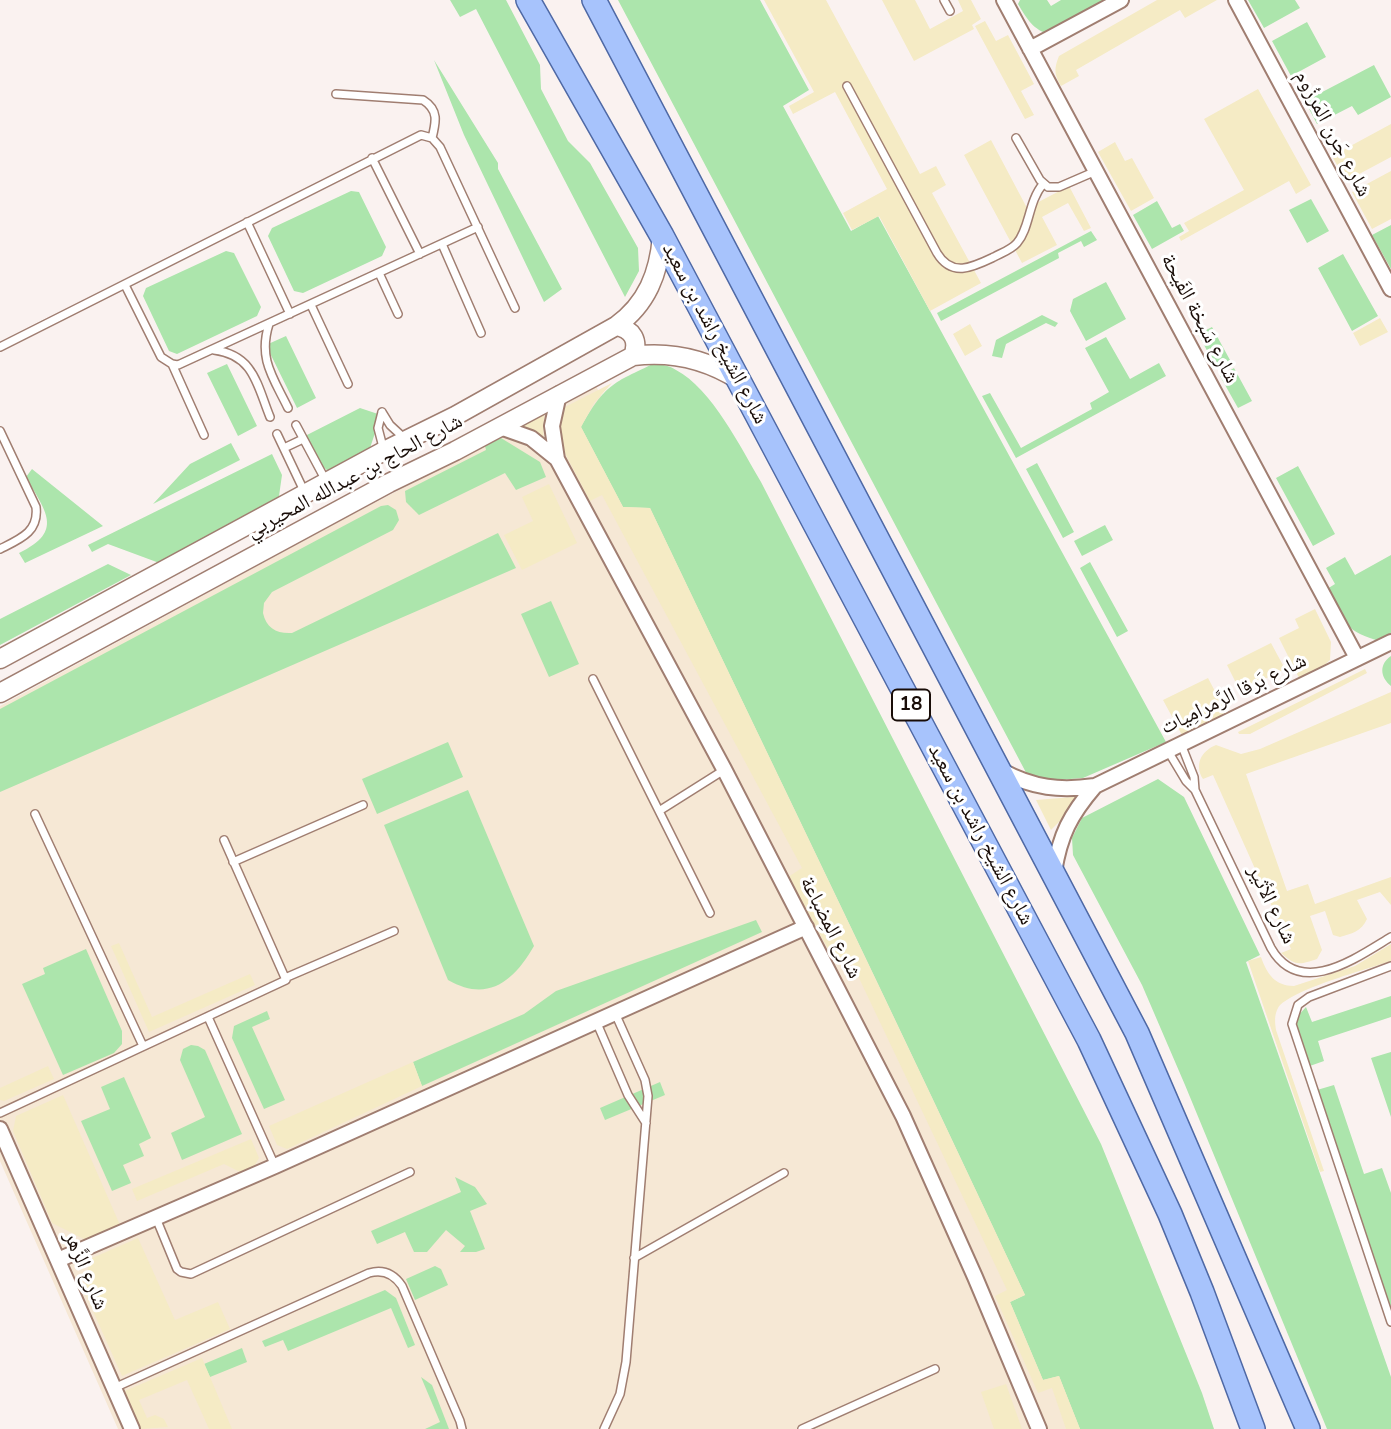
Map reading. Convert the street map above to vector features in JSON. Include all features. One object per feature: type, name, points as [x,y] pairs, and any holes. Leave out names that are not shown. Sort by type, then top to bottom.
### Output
[{"type":"main road","name":"شارع الشيخ راشد بن سعيد","points":[[528,0],[662,236],[1089,1040],[1170,1214],[1253,1429]]},
{"type":"main road","name":"18","points":[[594,0],[1137,1033],[1308,1429]]},
{"type":"street","name":"شارع سَبخة الفَيحة","points":[[1004,0],[1357,658]]},
{"type":"street","points":[[1030,49],[1121,0]]},
{"type":"street","name":"شارع جَرن المَرزُوم","points":[[1236,0],[1391,289]]},
{"type":"street","name":"شارع الحاج بن عبدالله المحيربي","points":[[0,659],[384,451],[455,416],[617,326],[631,316],[650,287],[660,254],[662,236]]},
{"type":"street","points":[[617,326],[624,327],[634,336],[636,349],[633,356]]},
{"type":"street","name":"شارع الحاج بن عبدالله المحيربي","points":[[0,692],[389,483],[633,356],[681,356],[711,365],[739,380]]},
{"type":"street","name":"شارع المِضباعة","points":[[559,394],[552,426],[557,459],[724,769],[903,1116],[1039,1429]]},
{"type":"street","name":"شارع المِضباعة","points":[[500,427],[531,438],[557,459]]},
{"type":"street","name":"شارع بَرقا الرَّمرامِيات","points":[[1001,771],[1035,786],[1071,789],[1095,786],[1391,642]]},
{"type":"street","name":"شارع بَرقا الرَّمرامِيات","points":[[1054,872],[1062,835],[1070,817],[1095,786]]},
{"type":"street","points":[[58,1260],[275,1166],[806,927]]},
{"type":"street","name":"شارع الزَّهر","points":[[0,1129],[132,1429]]},
{"type":"lane","points":[[944,0],[950,11]]},
{"type":"lane","points":[[847,86],[937,254],[952,267],[972,267],[1014,247],[1020,240],[1033,200],[1043,184]]},
{"type":"lane","points":[[336,94],[423,100],[428,103],[437,120],[432,138]]},
{"type":"lane","points":[[0,347],[415,136],[432,138],[440,147],[515,308]]},
{"type":"lane","points":[[1016,138],[1043,184],[1048,187],[1059,187],[1096,171]]},
{"type":"lane","points":[[372,158],[419,254]]},
{"type":"lane","points":[[247,222],[290,314]]},
{"type":"lane","points":[[172,364],[184,363],[478,227]]},
{"type":"lane","points":[[442,244],[481,333]]},
{"type":"lane","points":[[379,273],[398,314]]},
{"type":"lane","points":[[125,285],[161,357],[172,364],[204,435]]},
{"type":"lane","points":[[311,305],[348,384]]},
{"type":"lane","points":[[269,324],[264,353],[288,408]]},
{"type":"lane","points":[[213,350],[229,352],[242,359],[251,370],[270,417]]},
{"type":"lane","points":[[259,389],[276,382]]},
{"type":"lane","points":[[384,451],[378,428],[382,412],[390,425],[407,439]]},
{"type":"lane","points":[[296,425],[326,482]]},
{"type":"lane","points":[[0,431],[36,507],[37,515],[31,531],[0,549]]},
{"type":"lane","points":[[277,434],[305,494]]},
{"type":"lane","points":[[284,448],[303,439]]},
{"type":"lane","points":[[593,679],[710,913]]},
{"type":"lane","name":"شارع الأثير","points":[[1175,747],[1186,781],[1195,790],[1271,948],[1282,963],[1298,972],[1315,973],[1349,961],[1391,937]]},
{"type":"lane","name":"شارع الأثير","points":[[1175,747],[1194,777],[1195,790]]},
{"type":"lane","points":[[659,811],[724,769]]},
{"type":"lane","points":[[233,862],[363,806]]},
{"type":"lane","points":[[36,814],[143,1046]]},
{"type":"lane","points":[[224,840],[285,978]]},
{"type":"lane","points":[[0,1113],[208,1017],[286,980],[285,978],[394,931]]},
{"type":"lane","points":[[1391,966],[1309,997],[1298,1005],[1292,1024],[1391,1322]]},
{"type":"lane","points":[[604,1429],[614,1410],[624,1378],[647,1088],[615,1013]]},
{"type":"lane","points":[[208,1017],[275,1166]]},
{"type":"lane","points":[[596,1021],[628,1095],[646,1123]]},
{"type":"lane","points":[[156,1218],[177,1269],[191,1274],[410,1172]]},
{"type":"lane","points":[[635,1258],[784,1173]]},
{"type":"lane","points":[[114,1388],[369,1273],[380,1272],[392,1275],[402,1286],[462,1429]]},
{"type":"lane","points":[[802,1429],[935,1369]]},
{"type":"shaded area","points":[[596,386],[1125,1429],[118,1429],[0,1161],[0,706]]},
{"type":"green space","points":[[450,0],[506,0],[540,65],[541,89],[568,141],[590,163],[638,248],[639,271],[625,297],[476,9],[460,17]]},
{"type":"green space","points":[[618,0],[760,0],[809,90],[783,106],[851,231],[878,216],[1166,742],[1083,778],[1031,782]]},
{"type":"green space","points":[[1020,0],[1047,0],[1051,6],[1061,0],[1109,0],[1051,35],[1031,23],[1018,4]]},
{"type":"green space","points":[[1248,0],[1295,0],[1300,8],[1264,28]]},
{"type":"green space","points":[[1307,22],[1326,57],[1291,76],[1272,41]]},
{"type":"green space","points":[[434,60],[498,163],[498,169],[562,289],[544,302],[464,135]]},
{"type":"green space","points":[[1374,65],[1391,97],[1358,115],[1352,106],[1317,124],[1305,101]]},
{"type":"green space","points":[[351,191],[359,192],[386,247],[382,256],[303,293],[294,291],[268,236],[272,228]]},
{"type":"green space","points":[[1311,199],[1329,231],[1307,243],[1289,210]]},
{"type":"green space","points":[[1157,201],[1172,228],[1180,224],[1184,231],[1152,249],[1133,215]]},
{"type":"green space","points":[[1391,225],[1391,269],[1372,235]]},
{"type":"green space","points":[[1091,231],[1097,240],[1084,247],[1081,241],[1058,253],[1059,258],[941,321],[937,313]]},
{"type":"green space","points":[[226,251],[234,253],[261,307],[257,316],[177,354],[169,351],[143,296],[146,288]]},
{"type":"green space","points":[[1343,254],[1378,316],[1352,331],[1318,268]]},
{"type":"green space","points":[[1106,282],[1126,319],[1086,341],[1070,311],[1073,299]]},
{"type":"green space","points":[[1042,315],[1058,323],[1055,327],[1046,323],[1006,344],[1002,358],[992,356],[996,340]]},
{"type":"green space","points":[[1212,327],[1230,360],[1216,367],[1198,334]]},
{"type":"green space","points":[[286,336],[316,398],[297,408],[266,345]]},
{"type":"green space","points":[[1106,337],[1130,379],[1159,363],[1166,376],[1016,458],[982,396],[990,393],[1021,448],[1092,409],[1090,403],[1109,392],[1085,348]]},
{"type":"green space","points":[[655,363],[674,369],[702,391],[724,420],[761,482],[1101,1144],[1202,1393],[1214,1429],[1080,1429],[1059,1376],[1043,1380],[1010,1302],[1025,1295],[650,508],[623,507],[581,427],[611,386]]},
{"type":"green space","points":[[227,364],[257,426],[238,436],[207,373]]},
{"type":"green space","points":[[1234,368],[1252,401],[1238,408],[1220,376]]},
{"type":"green space","points":[[360,408],[381,415],[368,454],[331,474],[315,459],[303,437]]},
{"type":"green space","points":[[501,438],[540,462],[546,477],[516,490],[505,473],[419,515],[406,502],[405,491],[486,450],[485,446]]},
{"type":"green space","points":[[231,443],[240,460],[153,504],[190,464]]},
{"type":"green space","points":[[272,454],[282,475],[278,503],[162,564],[108,544],[92,552],[88,545]]},
{"type":"green space","points":[[1037,463],[1074,532],[1063,538],[1026,469]]},
{"type":"green space","points":[[1298,466],[1335,534],[1313,546],[1276,478]]},
{"type":"green space","points":[[32,469],[103,526],[25,563],[19,553],[42,537],[47,520],[26,477]]},
{"type":"green space","points":[[388,505],[396,510],[399,520],[393,530],[272,592],[264,603],[263,613],[270,626],[277,631],[292,633],[498,533],[516,568],[0,792],[0,709],[381,506]]},
{"type":"green space","points":[[1105,525],[1113,540],[1082,556],[1074,541]]},
{"type":"green space","points":[[1391,555],[1391,633],[1376,640],[1356,632],[1344,621],[1327,589],[1335,584],[1326,568],[1345,557],[1355,575]]},
{"type":"green space","points":[[1090,562],[1128,631],[1117,637],[1080,568]]},
{"type":"green space","points":[[108,564],[131,575],[0,645],[0,619]]},
{"type":"green space","points":[[551,601],[579,664],[549,677],[521,614]]},
{"type":"green space","points":[[1391,656],[1391,686],[1382,671],[1384,663]]},
{"type":"green space","points":[[448,742],[463,777],[377,814],[362,779]]},
{"type":"green space","points":[[1158,779],[1184,797],[1260,955],[1246,962],[1391,1377],[1391,1429],[1327,1429],[1142,985],[1073,855],[1072,838],[1082,818]]},
{"type":"green space","points":[[468,790],[534,946],[509,978],[488,989],[462,987],[448,980],[384,825]]},
{"type":"green space","points":[[756,920],[762,932],[422,1086],[413,1062],[524,1014],[556,991]]},
{"type":"green space","points":[[86,949],[122,1031],[122,1044],[114,1053],[63,1075],[22,984],[45,974],[43,968]]},
{"type":"green space","points":[[1391,996],[1391,1017],[1318,1041],[1324,1061],[1307,1067],[1295,1029],[1295,1019],[1306,1007],[1312,1022]]},
{"type":"green space","points":[[267,1011],[270,1019],[252,1027],[285,1100],[264,1109],[232,1038],[234,1026]]},
{"type":"green space","points":[[191,1045],[205,1050],[242,1134],[182,1160],[171,1133],[205,1117],[180,1060],[183,1049]]},
{"type":"green space","points":[[1391,1052],[1391,1117],[1371,1058]]},
{"type":"green space","points":[[124,1077],[151,1138],[139,1144],[144,1156],[123,1165],[131,1183],[112,1191],[81,1121],[110,1109],[101,1087]]},
{"type":"green space","points":[[660,1082],[665,1095],[605,1120],[600,1108]]},
{"type":"green space","points":[[1334,1085],[1364,1174],[1382,1168],[1391,1193],[1391,1309],[1317,1090]]},
{"type":"green space","points":[[455,1177],[475,1187],[487,1204],[470,1211],[485,1249],[460,1252],[465,1246],[446,1230],[427,1252],[414,1252],[405,1232],[377,1244],[371,1231],[461,1192]]},
{"type":"green space","points":[[435,1266],[441,1269],[448,1285],[415,1300],[406,1279]]},
{"type":"green space","points":[[385,1290],[396,1298],[415,1345],[408,1348],[391,1308],[288,1351],[283,1340],[265,1347],[262,1341]]},
{"type":"green space","points":[[242,1348],[247,1362],[210,1377],[204,1364]]},
{"type":"green space","points":[[421,1377],[432,1385],[449,1429],[425,1429],[440,1422]]},
{"type":"sand","points":[[764,0],[826,0],[920,174],[936,166],[946,185],[932,193],[981,283],[930,311],[879,216],[852,230],[843,213],[887,189],[835,92],[793,114],[789,106],[814,92]]},
{"type":"sand","points":[[882,0],[915,0],[930,29],[963,11],[958,0],[971,0],[981,19],[972,25],[974,29],[914,61]]},
{"type":"sand","points":[[1157,0],[1217,0],[1185,18],[1180,10],[1076,70],[1079,76],[1061,86],[1056,71],[1059,56]]},
{"type":"sand","points":[[985,21],[996,41],[1008,35],[1034,84],[1021,91],[1034,115],[1025,119],[975,26]]},
{"type":"sand","points":[[1258,89],[1311,185],[1296,194],[1289,181],[1181,241],[1179,237],[1189,231],[1184,223],[1244,190],[1204,119]]},
{"type":"sand","points":[[1391,124],[1391,157],[1346,181],[1332,156]]},
{"type":"sand","points":[[991,140],[1027,208],[1069,186],[1091,228],[1084,231],[1068,203],[1042,217],[1057,245],[1022,263],[964,155]]},
{"type":"sand","points":[[1115,142],[1125,161],[1132,158],[1154,198],[1131,211],[1098,152]]},
{"type":"sand","points":[[1391,171],[1391,219],[1372,229],[1352,192]]},
{"type":"sand","points":[[1380,318],[1388,332],[1360,346],[1353,333]]},
{"type":"sand","points":[[970,324],[982,346],[965,356],[953,334]]},
{"type":"sand","points":[[612,383],[594,403],[581,427],[623,507],[650,508],[1025,1295],[1010,1302],[1043,1380],[1059,1376],[1080,1429],[1066,1429],[1052,1388],[1038,1393],[995,1296],[1007,1290],[849,957],[836,963],[788,877],[802,868],[602,495],[590,501],[558,440],[565,407]]},
{"type":"sand","points":[[544,415],[543,440],[519,427]]},
{"type":"sand","points":[[549,484],[577,543],[522,570],[504,535],[533,521],[522,497]]},
{"type":"sand","points":[[1315,609],[1331,642],[1330,660],[1318,671],[1300,680],[1279,638],[1299,628],[1295,619]]},
{"type":"sand","points":[[1271,643],[1285,669],[1240,691],[1227,665]]},
{"type":"sand","points":[[1365,669],[1367,673],[1250,734],[1239,734],[1238,732]]},
{"type":"sand","points":[[1208,678],[1227,714],[1183,737],[1163,700]]},
{"type":"sand","points":[[1391,692],[1391,723],[1246,774],[1287,891],[1308,884],[1315,904],[1391,877],[1391,905],[1380,892],[1357,900],[1367,919],[1356,931],[1340,937],[1333,935],[1325,911],[1310,916],[1322,950],[1317,959],[1294,962],[1281,953],[1291,949],[1213,775],[1203,779],[1199,764],[1206,751],[1216,745],[1241,754],[1260,749]]},
{"type":"sand","points":[[1085,796],[1051,830],[1036,800]]},
{"type":"sand","points":[[119,943],[152,1017],[250,974],[255,985],[149,1032],[111,946]]},
{"type":"sand","points":[[1391,944],[1391,961],[1297,994],[1285,1001],[1276,1013],[1276,1030],[1324,1171],[1320,1172],[1248,961],[1261,957],[1273,978],[1282,984],[1294,986],[1355,966]]},
{"type":"sand","points":[[413,1062],[422,1086],[287,1149],[277,1145],[269,1126]]},
{"type":"sand","points":[[48,1066],[54,1079],[4,1101],[0,1100],[0,1088]]},
{"type":"sand","points":[[63,1095],[120,1225],[86,1240],[52,1223],[13,1131],[16,1116]]},
{"type":"sand","points":[[251,1139],[259,1158],[253,1168],[242,1173],[224,1164],[137,1201],[132,1189]]},
{"type":"sand","points":[[138,1238],[175,1320],[218,1302],[230,1329],[122,1376],[84,1291],[90,1259]]},
{"type":"sand","points":[[202,1358],[232,1429],[209,1429],[187,1380],[139,1400],[147,1418],[155,1415],[164,1419],[168,1427],[141,1429],[125,1391]]},
{"type":"sand","points":[[1006,1384],[1022,1429],[994,1429],[981,1392]]}]
